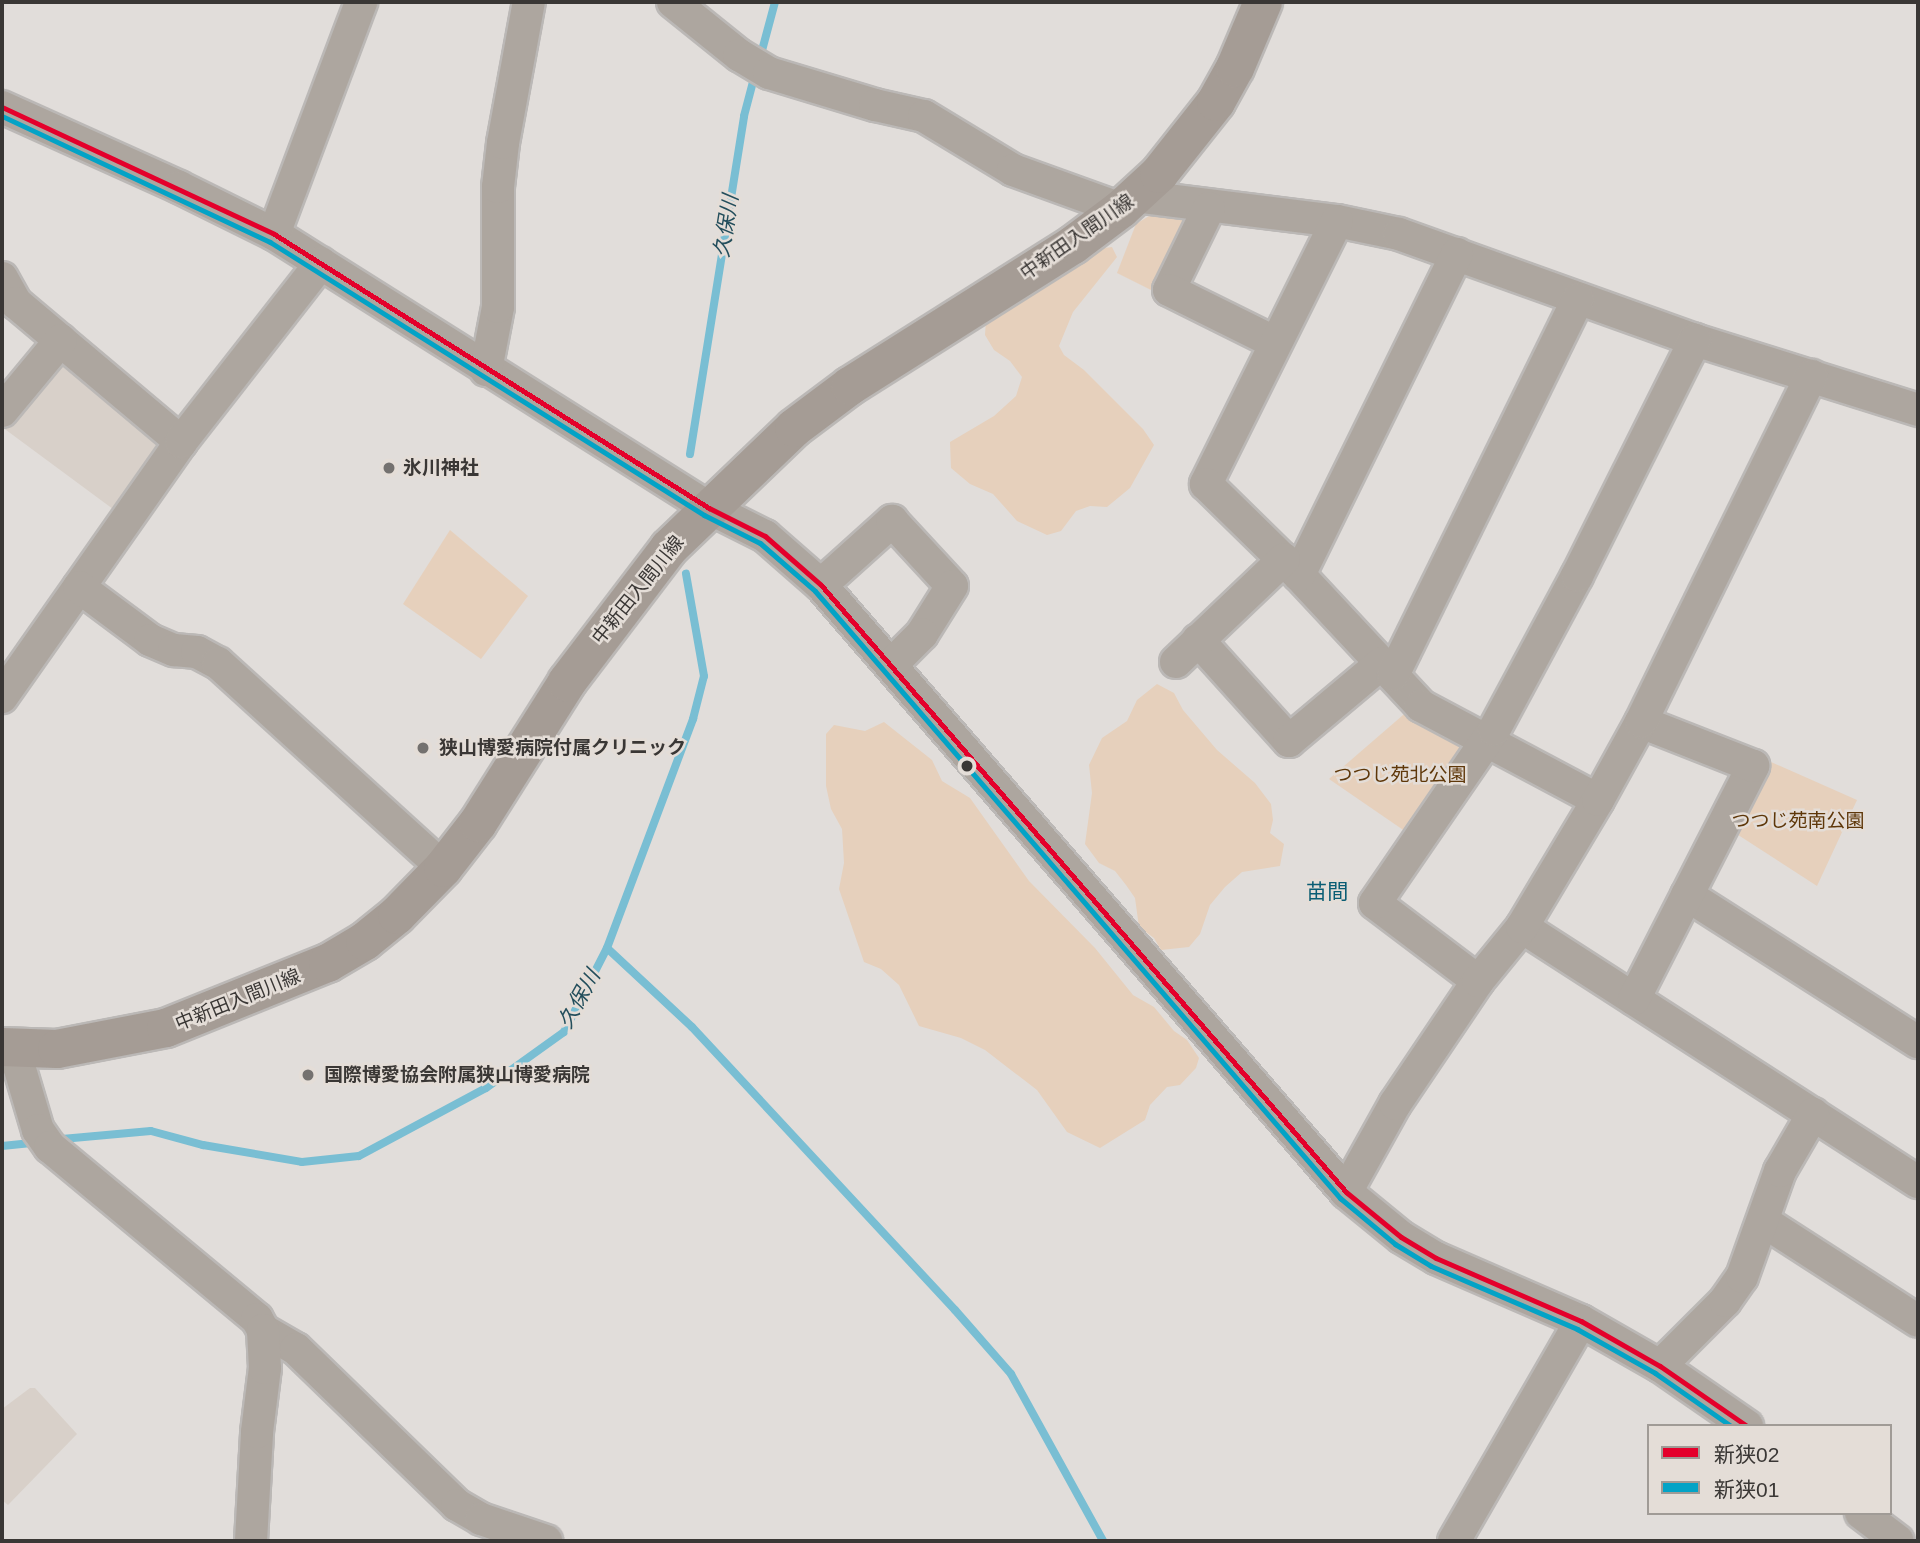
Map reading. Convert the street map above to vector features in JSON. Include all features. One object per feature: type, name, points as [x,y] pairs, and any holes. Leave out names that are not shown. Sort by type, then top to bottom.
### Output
[{"type":"main road","name":"中新田入間川線","points":[[10,1048],[57,1049],[166,1028],[316,968],[365,941],[397,915],[443,868],[478,823],[603,630],[669,548],[794,428],[850,386],[1073,245],[1128,203],[1189,139],[1216,102],[1235,68],[1263,2]]},
{"type":"street","points":[[274,234],[360,2]]},
{"type":"street","points":[[486,370],[498,307],[500,165],[529,2]]},
{"type":"street","points":[[673,2],[739,55],[769,73],[875,105],[924,116],[1013,170],[1128,203],[1337,221],[1399,234],[1695,341],[1918,410]]},
{"type":"street","points":[[2,107],[179,187],[274,234],[709,508],[765,537],[821,585],[1346,1192],[1401,1237],[1436,1258],[1581,1321],[1660,1366],[1744,1424]]},
{"type":"street","points":[[1209,208],[1169,290],[1276,343]]},
{"type":"street","points":[[1337,221],[1206,484],[1292,567],[1421,706],[1598,800]]},
{"type":"street","points":[[1176,662],[1198,640],[1292,567],[1457,254]]},
{"type":"street","points":[[2,697],[181,443],[321,263]]},
{"type":"street","points":[[2,278],[16,303],[181,443]]},
{"type":"street","points":[[1198,640],[1289,741],[1387,669],[1578,299]]},
{"type":"street","points":[[2,411],[61,340]]},
{"type":"street","points":[[1478,981],[1375,903],[1486,742],[1577,576],[1695,341]]},
{"type":"street","points":[[1346,1192],[1395,1104],[1478,981],[1522,927],[1598,800],[1641,722],[1811,376]]},
{"type":"street","points":[[821,585],[892,521],[952,586],[922,634],[891,665]]},
{"type":"street","points":[[79,587],[150,640],[174,650],[197,652],[218,663],[443,868]]},
{"type":"street","points":[[1634,999],[1753,766],[1641,722]]},
{"type":"street","points":[[1687,895],[1918,1042]]},
{"type":"street","points":[[1522,927],[1918,1182]]},
{"type":"street","points":[[10,1048],[19,1066],[38,1130],[50,1147],[257,1319],[263,1330],[265,1368],[257,1432],[251,1541]]},
{"type":"street","points":[[1660,1366],[1725,1301],[1742,1277],[1780,1171],[1813,1114]]},
{"type":"street","points":[[1763,1221],[1918,1321]]},
{"type":"street","points":[[1454,1541],[1581,1321]]},
{"type":"street","points":[[263,1330],[296,1349],[457,1505],[481,1519],[546,1541]]},
{"type":"street","points":[[1864,1515],[1898,1541]]},
{"type":"shaded area","points":[[64,351],[168,437],[117,512],[2,427],[2,422]]},
{"type":"shaded area","points":[[30,1388],[35,1388],[77,1434],[8,1505],[2,1500],[2,1409]]},
{"type":"green space","points":[[1149,216],[1183,218],[1189,229],[1157,293],[1117,273],[1136,224]]},
{"type":"green space","points":[[1112,247],[1117,257],[1073,312],[1059,346],[1064,355],[1084,370],[1143,429],[1154,445],[1130,488],[1107,507],[1090,506],[1076,511],[1061,531],[1047,535],[1017,521],[993,494],[970,484],[951,468],[950,442],[994,416],[1016,396],[1022,377],[1010,361],[994,350],[985,335],[986,320],[1097,249]]},
{"type":"green space","points":[[450,530],[528,596],[481,659],[403,604]]},
{"type":"green space","points":[[1157,684],[1174,693],[1183,710],[1217,750],[1255,783],[1271,804],[1273,820],[1270,833],[1284,844],[1280,866],[1242,872],[1225,887],[1210,905],[1200,934],[1189,947],[1161,950],[1154,938],[1139,927],[1135,898],[1126,885],[1115,871],[1099,863],[1085,844],[1092,793],[1089,765],[1102,738],[1127,721],[1137,700]]},
{"type":"green space","name":"つつじ苑北公園","points":[[1410,709],[1466,743],[1412,836],[1329,779]]},
{"type":"green space","points":[[884,722],[932,760],[942,781],[970,798],[1029,881],[1095,948],[1133,995],[1154,1007],[1174,1031],[1187,1040],[1199,1058],[1196,1068],[1180,1085],[1167,1087],[1150,1105],[1145,1120],[1100,1148],[1067,1132],[1037,1090],[985,1050],[961,1038],[919,1026],[899,985],[881,969],[864,962],[839,889],[844,863],[842,829],[831,809],[826,786],[826,734],[834,725],[865,731]]},
{"type":"green space","name":"つつじ苑南公園","points":[[1771,762],[1857,800],[1817,886],[1732,831]]},
{"type":"waterway","name":"久保川","points":[[760,58],[775,2]]},
{"type":"waterway","name":"久保川","points":[[690,454],[744,116],[755,74]]},
{"type":"waterway","name":"久保川","points":[[62,1139],[151,1131],[203,1145],[302,1162],[359,1156],[486,1088],[564,1032],[607,948],[693,719],[704,676],[686,574]]},
{"type":"waterway","points":[[607,948],[692,1027],[1011,1374],[1103,1541]]},
{"type":"waterway","name":"久保川","points":[[2,1146],[29,1143]]},
{"type":"transit line","name":"新狭02","points":[[2,107],[274,234],[709,508],[765,536],[821,585],[1346,1192],[1401,1237],[1436,1258],[1581,1321],[1660,1366],[1744,1424]]},
{"type":"transit line","name":"新狭01","points":[[2,116],[270,242],[704,515],[760,543],[815,591],[1340,1198],[1395,1244],[1431,1266],[1577,1329],[1655,1373],[1728,1424]]},
{"type":"place","name":"氷川神社","points":[[389,468]]},
{"type":"place","name":"狭山博愛病院付属クリニック","points":[[423,748]]},
{"type":"place","name":"国際博愛協会附属狭山博愛病院","points":[[308,1075]]},
{"type":"district","name":"苗間","points":[[1327,892]]}]
